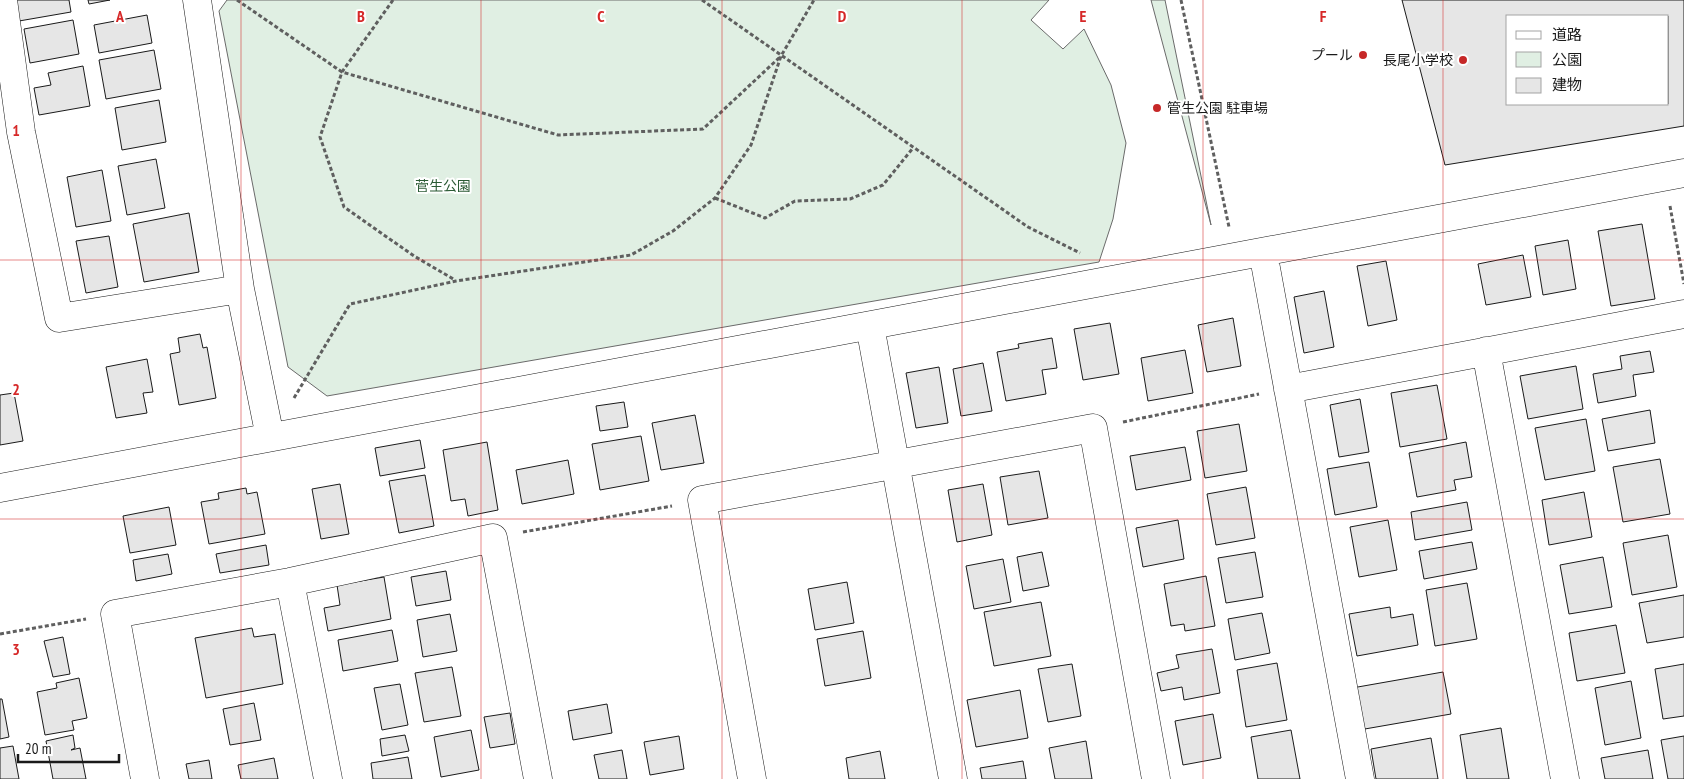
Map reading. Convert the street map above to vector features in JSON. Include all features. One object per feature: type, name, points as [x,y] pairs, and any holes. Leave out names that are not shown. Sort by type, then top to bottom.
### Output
[{"type":"street","points":[[3,0],[22,132],[59,318],[240,289]]},
{"type":"street","points":[[197,0],[240,289],[270,437]]},
{"type":"street","points":[[0,488],[1674,175]]},
{"type":"street","points":[[1263,252],[1360,779]]},
{"type":"street","points":[[1288,389],[1684,314]]},
{"type":"street","points":[[870,326],[952,779]]},
{"type":"street","points":[[1486,352],[1565,779]]},
{"type":"street","points":[[752,779],[702,500],[1093,428],[1156,779]]},
{"type":"street","points":[[145,779],[115,614],[290,582],[493,538],[538,779]]},
{"type":"street","points":[[290,582],[328,779]]},
{"type":"path","points":[[237,0],[243,1],[342,72],[558,135],[703,130],[781,56]]},
{"type":"path","points":[[393,0],[342,72],[320,137],[344,207],[414,256],[456,281]]},
{"type":"path","points":[[698,0],[703,0],[1028,228],[1081,253]]},
{"type":"path","points":[[270,437],[350,304],[456,281],[630,255],[673,231],[715,198],[751,145],[781,56],[814,0]]},
{"type":"path","points":[[1181,0],[1235,257]]},
{"type":"path","points":[[715,198],[766,218],[795,202],[850,199],[883,185],[913,148]]},
{"type":"path","points":[[1674,175],[1684,284]]},
{"type":"path","points":[[1093,428],[1288,389]]},
{"type":"path","points":[[493,538],[702,500]]},
{"type":"path","points":[[0,634],[115,614]]},
{"type":"green space","name":"菅生公園","points":[[227,0],[1049,0],[1031,20],[1063,49],[1084,29],[1111,85],[1126,143],[1113,219],[1099,262],[327,396],[288,367],[219,11]]},
{"type":"green space","points":[[1151,0],[1165,0],[1211,225]]},
{"type":"building","points":[[16,0],[69,0],[71,12],[19,21]]},
{"type":"building","points":[[88,0],[110,0],[89,4]]},
{"type":"building","name":"長尾小学校","points":[[1402,0],[1684,0],[1684,126],[1445,165]]},
{"type":"building","points":[[147,15],[152,43],[99,53],[94,25]]},
{"type":"building","points":[[73,20],[79,54],[30,63],[24,29]]},
{"type":"building","points":[[154,50],[161,89],[106,99],[99,60]]},
{"type":"building","points":[[83,66],[90,106],[39,115],[34,88],[51,85],[48,73]]},
{"type":"building","points":[[159,100],[166,142],[122,150],[115,108]]},
{"type":"building","points":[[156,159],[165,208],[127,215],[118,166]]},
{"type":"building","points":[[102,170],[111,221],[76,227],[67,177]]},
{"type":"building","points":[[189,213],[199,272],[144,282],[133,224]]},
{"type":"building","points":[[1642,224],[1655,299],[1611,306],[1598,231]]},
{"type":"building","points":[[109,236],[118,287],[86,293],[76,241]]},
{"type":"building","points":[[1568,240],[1576,289],[1543,295],[1535,246]]},
{"type":"building","points":[[1523,255],[1531,297],[1486,305],[1478,264]]},
{"type":"building","points":[[1386,261],[1397,320],[1368,326],[1357,266]]},
{"type":"building","points":[[1324,291],[1334,347],[1304,353],[1294,297]]},
{"type":"building","points":[[1233,318],[1241,366],[1207,372],[1198,325]]},
{"type":"building","points":[[1110,323],[1119,374],[1083,380],[1074,329]]},
{"type":"building","points":[[200,334],[203,348],[207,347],[216,398],[179,405],[170,354],[180,352],[178,338]]},
{"type":"building","points":[[1052,338],[1057,368],[1042,370],[1046,394],[1006,401],[997,352],[1019,348],[1018,344]]},
{"type":"building","points":[[1185,350],[1193,393],[1148,401],[1141,358]]},
{"type":"building","points":[[1650,351],[1654,372],[1633,375],[1636,396],[1598,403],[1593,374],[1622,369],[1620,356]]},
{"type":"building","points":[[147,359],[153,392],[143,393],[147,413],[116,418],[106,367]]},
{"type":"building","points":[[983,363],[992,411],[961,416],[953,369]]},
{"type":"building","points":[[1576,366],[1583,409],[1528,419],[1520,376]]},
{"type":"building","points":[[939,367],[948,423],[916,428],[906,373]]},
{"type":"building","points":[[1437,385],[1447,439],[1400,447],[1391,393]]},
{"type":"building","points":[[14,393],[23,441],[0,445],[0,395]]},
{"type":"building","points":[[1360,399],[1369,452],[1339,457],[1330,405]]},
{"type":"building","points":[[624,402],[628,427],[600,431],[596,406]]},
{"type":"building","points":[[1650,410],[1655,443],[1608,451],[1602,419]]},
{"type":"building","points":[[695,415],[704,463],[661,470],[652,423]]},
{"type":"building","points":[[1586,419],[1595,471],[1545,480],[1535,428]]},
{"type":"building","points":[[1239,424],[1247,471],[1205,478],[1197,431]]},
{"type":"building","points":[[641,436],[649,481],[600,490],[592,444]]},
{"type":"building","points":[[420,440],[425,468],[380,476],[375,448]]},
{"type":"building","points":[[487,442],[498,510],[468,516],[465,499],[451,501],[443,450]]},
{"type":"building","points":[[1466,442],[1472,477],[1454,480],[1456,490],[1417,497],[1409,453]]},
{"type":"building","points":[[1185,447],[1191,480],[1136,490],[1130,456]]},
{"type":"building","points":[[1660,459],[1670,514],[1623,522],[1613,467]]},
{"type":"building","points":[[568,460],[574,494],[522,504],[516,470]]},
{"type":"building","points":[[1369,462],[1377,507],[1335,515],[1327,469]]},
{"type":"building","points":[[1039,471],[1048,518],[1008,525],[1000,477]]},
{"type":"building","points":[[425,475],[434,526],[399,533],[389,481]]},
{"type":"building","points":[[340,484],[349,534],[321,539],[312,489]]},
{"type":"building","points":[[983,484],[992,535],[957,542],[948,490]]},
{"type":"building","points":[[1246,487],[1255,538],[1216,545],[1207,494]]},
{"type":"building","points":[[246,488],[247,494],[257,492],[265,534],[209,544],[201,502],[219,499],[218,493]]},
{"type":"building","points":[[1584,492],[1592,537],[1549,545],[1542,500]]},
{"type":"building","points":[[1467,502],[1472,530],[1415,540],[1411,512]]},
{"type":"building","points":[[169,507],[176,545],[130,553],[123,516]]},
{"type":"building","points":[[1178,520],[1184,559],[1143,567],[1136,528]]},
{"type":"building","points":[[1388,520],[1397,570],[1359,577],[1350,527]]},
{"type":"building","points":[[1668,535],[1677,587],[1632,595],[1623,543]]},
{"type":"building","points":[[1472,542],[1477,569],[1424,579],[1419,551]]},
{"type":"building","points":[[266,545],[269,565],[220,573],[216,554]]},
{"type":"building","points":[[1042,552],[1049,586],[1023,591],[1017,557]]},
{"type":"building","points":[[1255,552],[1263,597],[1226,603],[1218,558]]},
{"type":"building","points":[[168,554],[172,574],[136,581],[133,560]]},
{"type":"building","points":[[1603,557],[1612,607],[1569,614],[1560,565]]},
{"type":"building","points":[[1003,559],[1011,602],[974,609],[966,566]]},
{"type":"building","points":[[446,571],[451,600],[416,606],[411,577]]},
{"type":"building","points":[[1206,576],[1215,626],[1185,631],[1184,624],[1171,626],[1164,584]]},
{"type":"building","points":[[384,577],[391,619],[328,631],[324,608],[340,605],[337,585]]},
{"type":"building","points":[[847,582],[854,623],[815,630],[808,589]]},
{"type":"building","points":[[1467,583],[1477,639],[1435,646],[1426,590]]},
{"type":"building","points":[[1684,595],[1684,637],[1647,643],[1639,603]]},
{"type":"building","points":[[1041,602],[1051,656],[994,666],[984,612]]},
{"type":"building","points":[[1390,607],[1391,618],[1413,614],[1418,645],[1357,656],[1349,614]]},
{"type":"building","points":[[1262,613],[1270,653],[1235,660],[1228,619]]},
{"type":"building","points":[[450,614],[457,651],[423,657],[417,620]]},
{"type":"building","points":[[1616,625],[1625,673],[1577,681],[1569,633]]},
{"type":"building","points":[[252,628],[254,637],[275,634],[283,684],[206,698],[195,638]]},
{"type":"building","points":[[392,630],[398,661],[343,671],[338,640]]},
{"type":"building","points":[[863,631],[871,678],[825,686],[817,639]]},
{"type":"building","points":[[63,637],[70,674],[53,677],[44,641]]},
{"type":"building","points":[[1212,649],[1220,693],[1184,700],[1182,687],[1161,691],[1157,673],[1179,668],[1176,655]]},
{"type":"building","points":[[1277,663],[1287,720],[1246,727],[1237,670]]},
{"type":"building","points":[[1072,664],[1081,716],[1048,722],[1038,669]]},
{"type":"building","points":[[1684,664],[1684,716],[1663,719],[1655,669]]},
{"type":"building","points":[[452,667],[461,716],[424,722],[415,673]]},
{"type":"building","points":[[1443,672],[1451,714],[1359,730],[1352,688]]},
{"type":"building","points":[[79,678],[87,718],[72,721],[74,730],[45,735],[37,692],[57,688],[56,683]]},
{"type":"building","points":[[1631,681],[1641,738],[1605,745],[1595,688]]},
{"type":"building","points":[[400,684],[408,725],[382,730],[374,688]]},
{"type":"building","points":[[1020,690],[1028,738],[976,747],[967,700]]},
{"type":"building","points":[[0,699],[2,699],[9,737],[0,739]]},
{"type":"building","points":[[254,703],[261,740],[230,745],[223,709]]},
{"type":"building","points":[[607,704],[612,733],[573,740],[568,711]]},
{"type":"building","points":[[510,713],[515,744],[490,748],[484,717]]},
{"type":"building","points":[[1213,714],[1221,758],[1183,765],[1175,721]]},
{"type":"building","points":[[1501,728],[1509,779],[1467,779],[1460,735]]},
{"type":"building","points":[[471,730],[479,770],[441,777],[434,737]]},
{"type":"building","points":[[1291,730],[1300,779],[1258,779],[1251,737]]},
{"type":"building","points":[[73,735],[75,748],[71,750],[80,748],[86,779],[53,779],[46,741]]},
{"type":"building","points":[[405,735],[409,751],[382,756],[380,739]]},
{"type":"building","points":[[679,736],[684,769],[650,775],[644,742]]},
{"type":"building","points":[[1684,736],[1684,779],[1668,779],[1661,740]]},
{"type":"building","points":[[1431,738],[1438,779],[1376,779],[1371,749]]},
{"type":"building","points":[[1086,741],[1092,779],[1055,779],[1049,748]]},
{"type":"building","points":[[13,746],[19,779],[0,779],[0,748]]},
{"type":"building","points":[[622,750],[627,779],[599,779],[594,755]]},
{"type":"building","points":[[1648,750],[1653,779],[1605,779],[1601,758]]},
{"type":"building","points":[[880,751],[885,779],[849,779],[846,758]]},
{"type":"building","points":[[408,757],[412,779],[373,779],[371,763]]},
{"type":"building","points":[[274,758],[278,779],[241,779],[238,765]]},
{"type":"building","points":[[209,760],[212,779],[189,779],[186,764]]},
{"type":"building","points":[[1023,761],[1026,779],[982,779],[980,768]]},
{"type":"place","name":"プール","points":[[1363,55]]},
{"type":"place","name":"長尾小学校","points":[[1463,60]]},
{"type":"place","name":"管生公園 駐車場","points":[[1157,108]]}]
